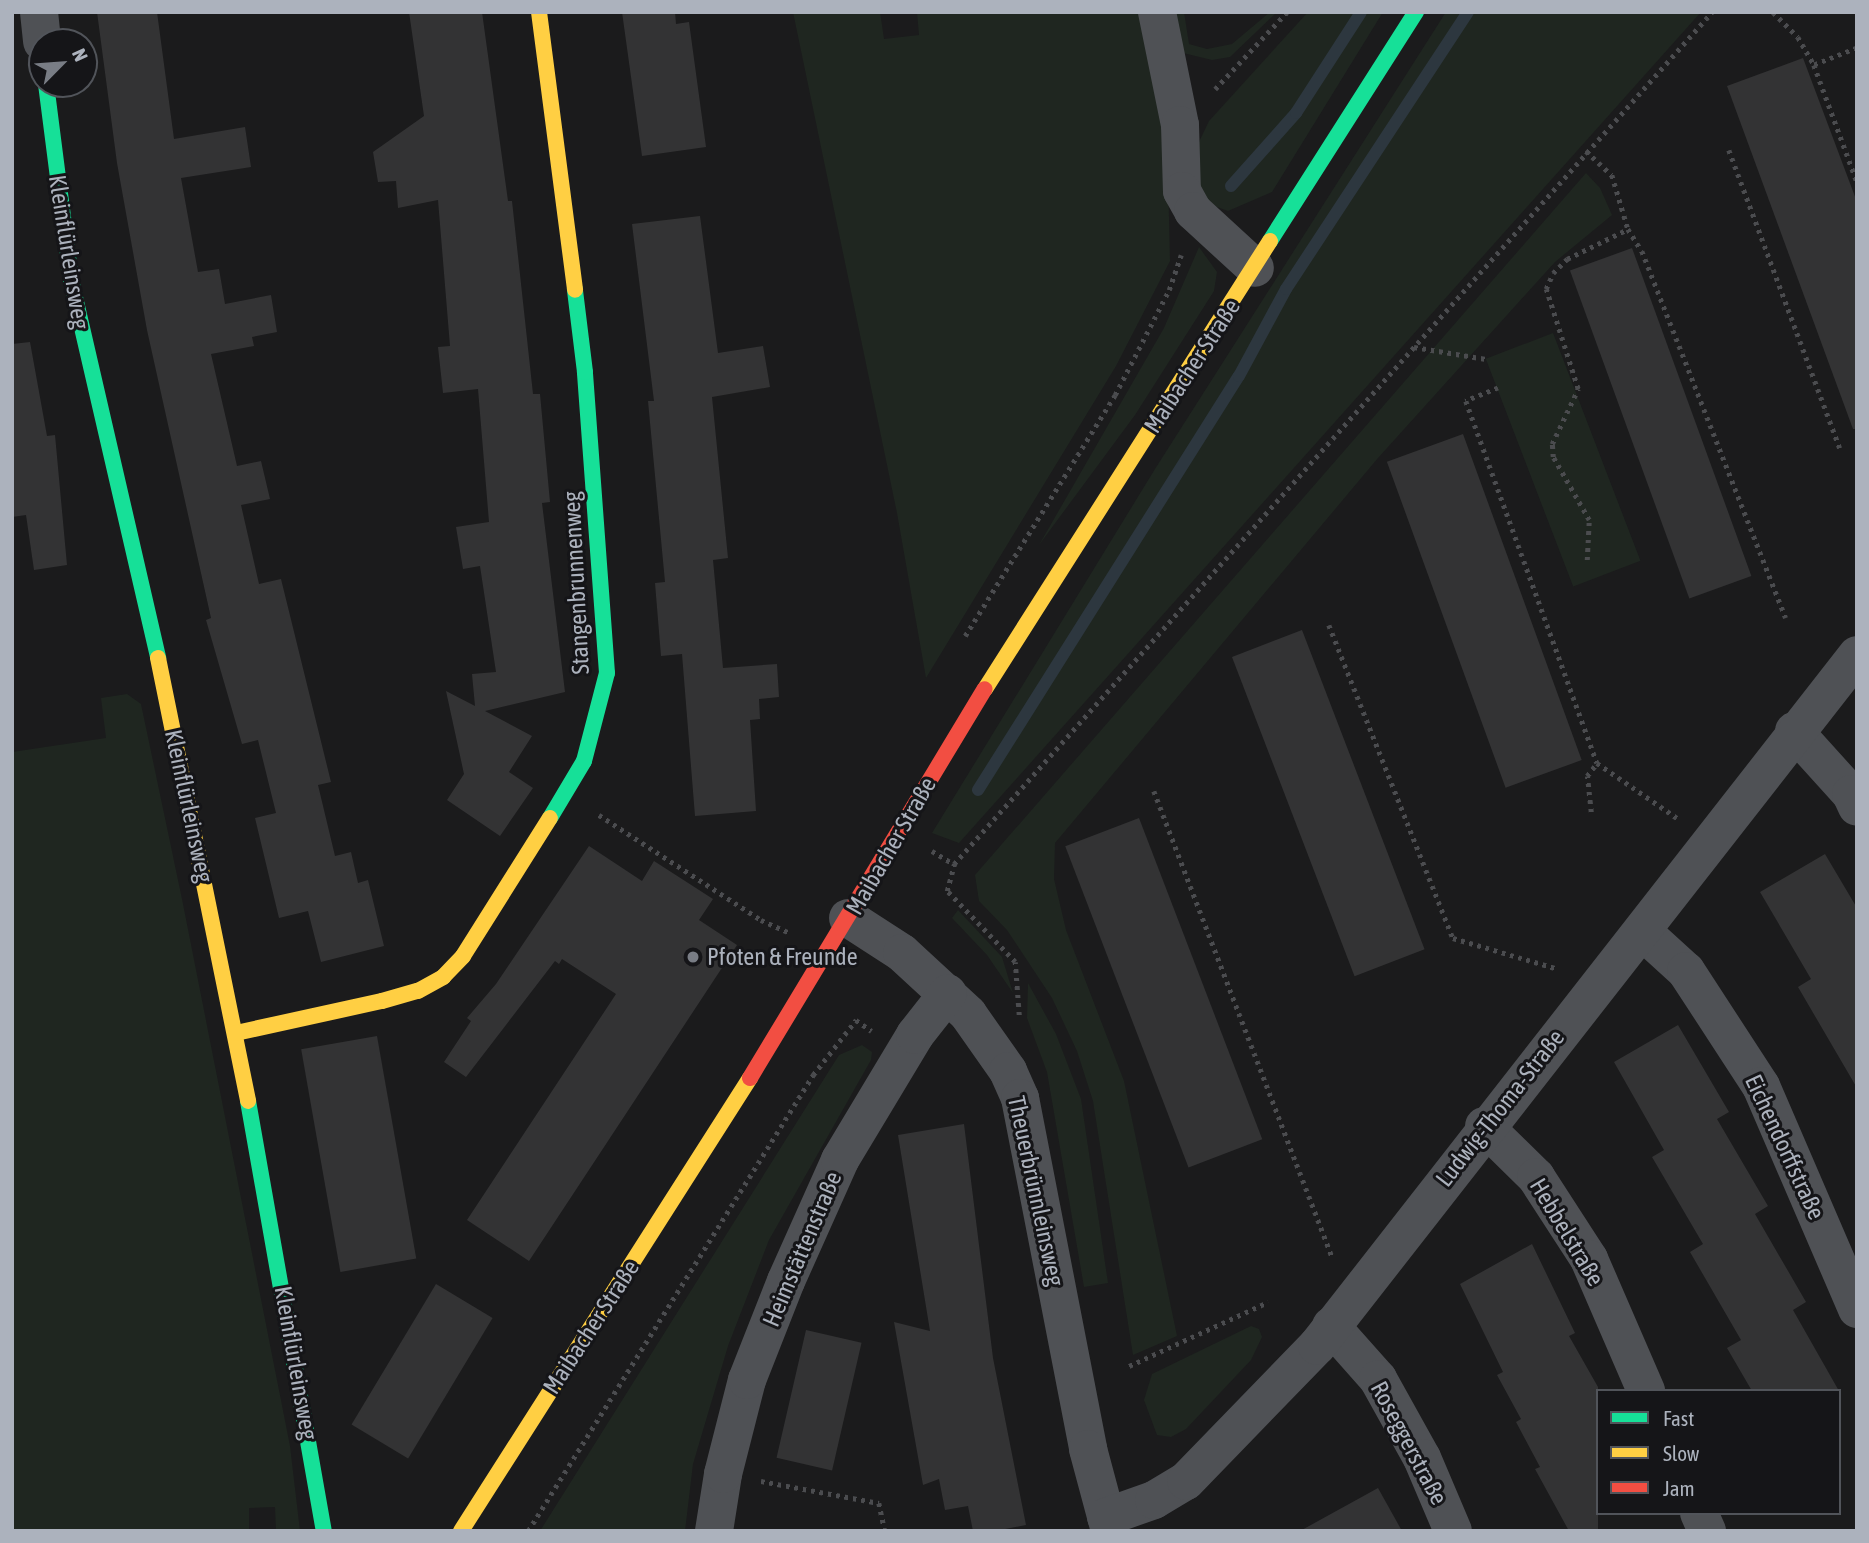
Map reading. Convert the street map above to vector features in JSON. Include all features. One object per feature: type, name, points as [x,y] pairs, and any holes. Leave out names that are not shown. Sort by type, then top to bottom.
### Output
[{"type":"street","name":"Stangenbrunnenweg","points":[[236,1033],[382,1001],[418,991],[443,977],[463,956],[566,793],[584,761],[597,719],[607,673],[585,372],[539,12]]},
{"type":"street","points":[[1157,12],[1180,125],[1182,191],[1193,211],[1255,268]]},
{"type":"street","name":"Maibacher Straße","points":[[461,1531],[848,918],[960,728],[1416,12]]},
{"type":"street","name":"Kleinflürleinsweg","points":[[48,98],[71,280],[158,656],[236,1033],[324,1531]]},
{"type":"street","name":"Ludwig-Thoma-Straße","points":[[1108,1524],[1186,1481],[1341,1314],[1484,1126],[1643,931],[1794,731],[1857,655]]},
{"type":"street","points":[[1794,731],[1851,794],[1857,807]]},
{"type":"street","name":"Theuerbrünnleinsweg","points":[[848,918],[902,953],[948,993],[986,1036],[1020,1098],[1086,1437],[1108,1524]]},
{"type":"street","name":"Eichendorffstraße","points":[[1643,931],[1686,971],[1761,1086],[1857,1309]]},
{"type":"street","name":"Heimstättenstraße","points":[[714,1531],[723,1474],[747,1380],[840,1160],[915,1035],[948,993]]},
{"type":"street","name":"Hebbelstraße","points":[[1484,1126],[1536,1177],[1588,1259],[1645,1389]]},
{"type":"street","name":"Roseggerstraße","points":[[1341,1314],[1422,1458],[1453,1531]]},
{"type":"street","points":[[1700,1515],[1707,1531]]},
{"type":"path","points":[[1180,125],[1287,12]]},
{"type":"path","points":[[1015,962],[947,891],[954,864],[1712,12]]},
{"type":"path","points":[[1773,12],[1798,37],[1814,65],[1857,182]]},
{"type":"path","points":[[1814,65],[1857,48]]},
{"type":"path","points":[[1729,150],[1840,447]]},
{"type":"path","points":[[1586,151],[1612,175],[1628,229],[1642,251],[1786,618]]},
{"type":"path","points":[[960,645],[1128,370],[1170,290],[1193,211]]},
{"type":"path","points":[[1587,560],[1589,520],[1553,457],[1552,444],[1578,389],[1546,289],[1553,273],[1567,259],[1628,229]]},
{"type":"path","points":[[1413,346],[1486,359]]},
{"type":"path","points":[[1498,388],[1466,401],[1597,763],[1712,842]]},
{"type":"path","points":[[1329,625],[1453,938],[1600,981]]},
{"type":"path","points":[[1591,812],[1587,776],[1597,763]]},
{"type":"path","points":[[1154,791],[1341,1314]]},
{"type":"path","points":[[637,839],[787,934],[794,923]]},
{"type":"path","points":[[925,847],[954,864]]},
{"type":"path","points":[[528,1531],[813,1074],[856,1020]]},
{"type":"path","points":[[1129,1366],[1268,1302]]},
{"type":"path","points":[[723,1474],[879,1503],[885,1531]]},
{"type":"shaded area","points":[[793,12],[880,12],[884,39],[919,35],[917,12],[1147,12],[1167,132],[1170,261],[1116,366],[926,678],[897,513]]},
{"type":"shaded area","points":[[1173,12],[1184,12],[1189,44],[1207,49],[1232,44],[1270,12],[1277,12],[1230,57],[1212,60],[1179,52]]},
{"type":"shaded area","points":[[1308,12],[1383,12],[1272,192],[1228,211],[1217,207],[1205,198],[1198,182],[1198,144],[1209,121]]},
{"type":"shaded area","points":[[1446,12],[1701,12],[959,843],[932,833],[1155,469]]},
{"type":"shaded area","points":[[1586,173],[1600,188],[1612,215],[1555,262],[1378,458],[1055,843],[1054,879],[1066,930],[1124,1081],[1177,1336],[1133,1355],[1093,1101],[1077,1051],[1052,998],[1007,930],[979,901],[975,875]]},
{"type":"shaded area","points":[[1199,247],[1217,272],[1214,291],[1135,415],[1039,545],[1164,328]]},
{"type":"shaded area","points":[[1553,333],[1640,561],[1573,587],[1486,359]]},
{"type":"shaded area","points":[[127,694],[141,704],[182,899],[290,1446],[300,1531],[276,1531],[275,1507],[249,1508],[249,1531],[12,1531],[12,752],[106,738],[101,698]]},
{"type":"shaded area","points":[[958,910],[1002,957],[1013,993],[987,955],[952,918]]},
{"type":"shaded area","points":[[1028,983],[1056,1034],[1081,1099],[1108,1283],[1084,1287],[1047,1072],[1027,1018]]},
{"type":"shaded area","points":[[862,1045],[872,1052],[871,1060],[769,1240],[728,1346],[693,1464],[685,1531],[540,1531],[839,1055]]},
{"type":"shaded area","points":[[1251,1326],[1259,1329],[1262,1337],[1251,1360],[1186,1429],[1171,1437],[1157,1435],[1144,1400],[1152,1374]]},
{"type":"building","points":[[97,12],[157,12],[174,139],[245,127],[251,167],[181,178],[198,272],[219,269],[225,304],[271,295],[277,332],[252,337],[254,346],[211,354],[237,466],[261,461],[270,499],[241,505],[259,584],[281,579],[331,782],[318,785],[335,856],[351,852],[358,883],[368,880],[384,946],[321,962],[308,911],[279,918],[255,818],[276,813],[258,740],[242,744],[206,620],[211,618],[147,330],[117,163]]},
{"type":"building","points":[[409,12],[482,12],[508,201],[512,201],[533,394],[540,394],[550,502],[542,503],[565,692],[485,711],[532,736],[509,772],[533,788],[500,836],[447,800],[464,774],[446,691],[475,706],[472,674],[496,672],[480,566],[463,569],[456,527],[489,522],[478,389],[443,393],[438,347],[450,346],[438,200],[398,208],[396,181],[378,182],[373,152],[424,116]]},
{"type":"building","points":[[622,12],[675,12],[676,24],[689,22],[706,147],[642,156]]},
{"type":"building","points":[[1803,58],[1857,202],[1857,429],[1853,429],[1727,86]]},
{"type":"building","points":[[700,216],[718,353],[763,346],[770,387],[712,397],[728,558],[713,560],[723,668],[777,664],[779,697],[759,699],[760,719],[750,720],[756,811],[695,816],[682,654],[661,656],[655,583],[665,582],[648,401],[654,401],[632,224]]},
{"type":"building","points":[[1632,248],[1751,576],[1689,599],[1570,271]]},
{"type":"building","points":[[30,342],[47,436],[55,435],[67,565],[34,570],[26,515],[12,517],[12,344]]},
{"type":"building","points":[[1463,434],[1582,760],[1506,788],[1387,462]]},
{"type":"building","points":[[1302,630],[1425,949],[1355,976],[1232,657]]},
{"type":"building","points":[[1139,818],[1262,1139],[1189,1167],[1065,846]]},
{"type":"building","points":[[589,846],[642,881],[654,861],[713,899],[699,920],[737,945],[529,1261],[467,1220],[616,994],[562,959],[559,964],[555,961],[466,1077],[444,1062],[471,1021],[467,1018],[496,984]]},
{"type":"building","points":[[1825,854],[1857,908],[1857,1088],[1798,987],[1811,979],[1760,892]]},
{"type":"building","points":[[1678,1025],[1729,1112],[1717,1119],[1768,1206],[1755,1214],[1806,1302],[1793,1310],[1838,1389],[1751,1389],[1727,1348],[1741,1340],[1690,1252],[1703,1244],[1652,1157],[1664,1150],[1614,1062]]},
{"type":"building","points":[[377,1036],[416,1259],[340,1272],[301,1049]]},
{"type":"building","points":[[964,1124],[993,1358],[1026,1525],[995,1531],[973,1531],[968,1506],[945,1510],[939,1479],[923,1485],[894,1322],[930,1331],[898,1135]]},
{"type":"building","points":[[1532,1244],[1575,1333],[1569,1336],[1598,1387],[1598,1531],[1569,1531],[1535,1469],[1540,1467],[1516,1422],[1521,1419],[1497,1375],[1503,1372],[1460,1284]]},
{"type":"building","points":[[436,1284],[493,1318],[408,1459],[352,1425]]},
{"type":"building","points":[[806,1330],[862,1343],[832,1470],[777,1458]]},
{"type":"building","points":[[1378,1488],[1402,1531],[1300,1531]]},
{"type":"waterway","points":[[1231,186],[1296,113],[1361,12]]},
{"type":"waterway","points":[[978,790],[1239,376],[1286,289],[1468,12]]},
{"type":"traffic: fast","points":[[1270,241],[1416,12]]},
{"type":"traffic: fast","points":[[48,98],[71,280],[158,658]]},
{"type":"traffic: fast","points":[[550,818],[584,761],[607,673],[585,372],[575,290]]},
{"type":"traffic: fast","points":[[248,1101],[324,1531]]},
{"type":"traffic: slow","points":[[539,12],[575,290]]},
{"type":"traffic: slow","points":[[985,689],[1270,241]]},
{"type":"traffic: slow","points":[[158,658],[248,1101]]},
{"type":"traffic: slow","points":[[236,1033],[382,1001],[418,991],[443,977],[463,956],[550,818]]},
{"type":"traffic: slow","points":[[461,1531],[750,1078]]},
{"type":"traffic: jam","points":[[750,1078],[985,689]]},
{"type":"place","name":"Pfoten & Freunde","points":[[693,957]]}]
